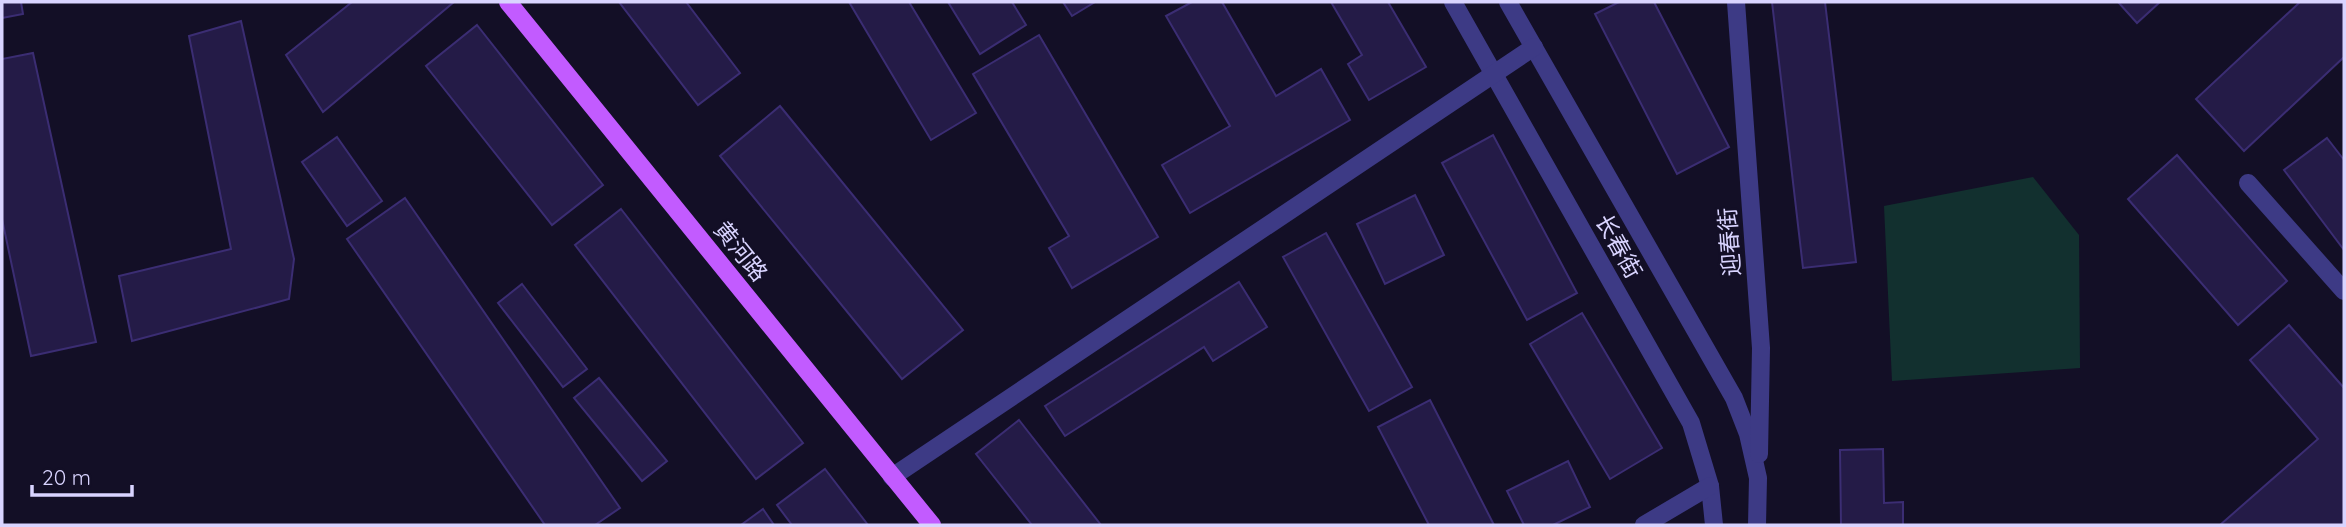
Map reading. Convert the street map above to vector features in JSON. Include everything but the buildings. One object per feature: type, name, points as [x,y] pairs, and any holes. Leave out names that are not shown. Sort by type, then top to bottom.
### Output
[{"type":"main road","name":"黄河路","points":[[510,3],[932,525]]},
{"type":"street","name":"长春街","points":[[1453,2],[1691,423],[1710,486],[1714,525]]},
{"type":"street","name":"长春街","points":[[1508,2],[1734,398],[1748,434],[1758,478],[1757,525]]},
{"type":"street","name":"迎春街","points":[[1736,2],[1761,348],[1758,478]]},
{"type":"street","points":[[892,477],[1534,47]]},
{"type":"street","points":[[2248,183],[2344,291]]},
{"type":"street","points":[[1644,525],[1710,486]]},
{"type":"green space","points":[[2033,177],[2079,235],[2080,368],[1892,381],[1884,206]]}]
